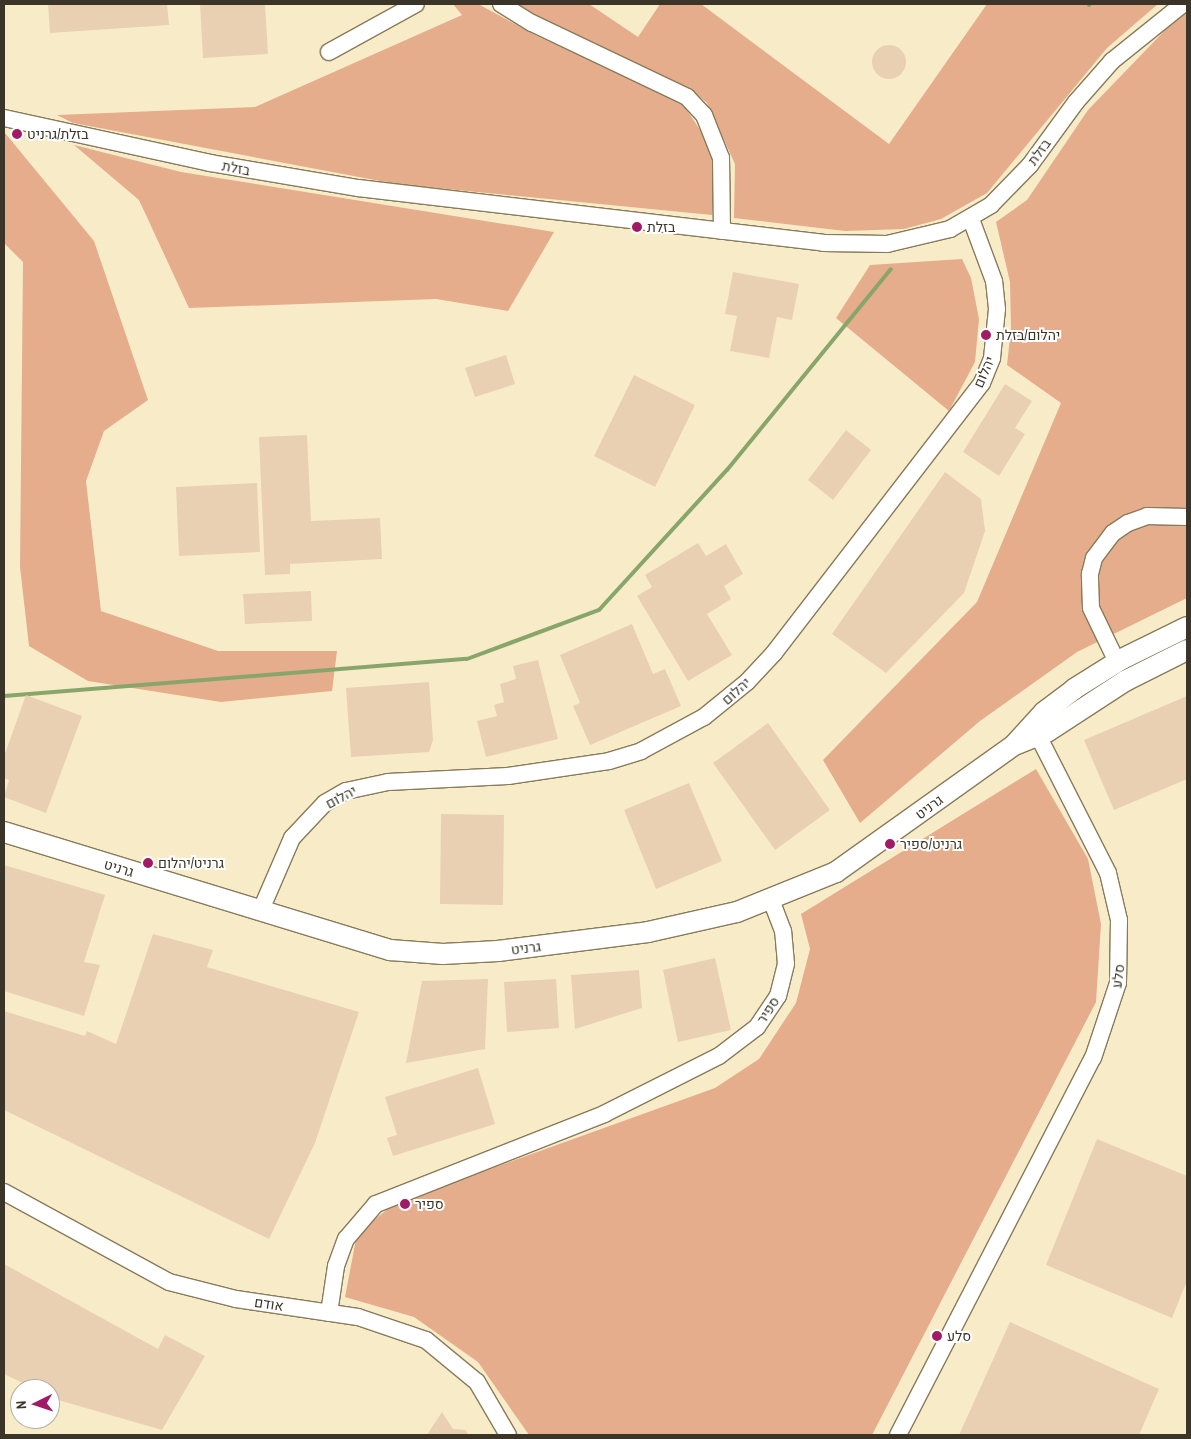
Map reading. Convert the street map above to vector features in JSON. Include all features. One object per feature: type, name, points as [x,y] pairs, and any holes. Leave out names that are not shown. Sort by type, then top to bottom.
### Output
[{"type":"street","points":[[329,52],[416,4]]},
{"type":"street","points":[[501,4],[532,24],[670,86],[693,103],[715,134],[721,158],[722,231]]},
{"type":"street","name":"בזלת","points":[[4,118],[314,182],[823,243],[888,244],[930,237],[971,219],[1018,180],[1112,61],[1183,4]]},
{"type":"street","name":"יהלום","points":[[260,912],[292,838],[326,804],[346,791],[388,782],[508,776],[609,761],[641,751],[696,722],[747,682],[786,638],[982,383],[992,358],[997,310],[994,281],[971,219]]},
{"type":"street","points":[[1117,662],[1091,608],[1088,591],[1094,558],[1113,532],[1128,523],[1146,516],[1187,518]]},
{"type":"street","points":[[1035,730],[1052,705],[1117,662],[1187,627]]},
{"type":"street","points":[[1035,730],[1124,680],[1187,650]]},
{"type":"street","name":"גרניט","points":[[4,832],[377,948],[456,954],[648,932],[709,920],[771,900],[857,859],[1035,730]]},
{"type":"street","name":"סלע","points":[[898,1435],[1093,1058],[1118,983],[1119,920],[1108,874],[1035,730]]},
{"type":"street","name":"ספיר","points":[[329,1313],[336,1266],[346,1239],[376,1204],[604,1114],[719,1056],[757,1027],[778,996],[786,964],[783,931],[771,900]]},
{"type":"street","name":"אודם","points":[[4,1192],[169,1282],[224,1297],[329,1313],[394,1326],[440,1349],[477,1382],[508,1435]]},
{"type":"shaded area","points":[[453,4],[478,4],[537,36],[681,101],[708,142],[715,169],[712,215],[396,184],[73,123],[57,115],[255,107],[462,15]]},
{"type":"shaded area","points":[[514,4],[589,4],[638,37],[660,4],[701,4],[889,144],[987,4],[1158,4],[1107,48],[987,193],[941,219],[904,229],[845,231],[734,218],[735,164],[707,103],[690,89],[541,20]]},
{"type":"shaded area","points":[[1187,12],[1187,598],[1077,652],[980,721],[860,823],[823,760],[977,602],[1061,403],[1007,365],[1011,328],[1010,282],[996,222],[1027,200],[1088,110],[1171,24]]},
{"type":"shaded area","points":[[5,133],[94,241],[148,400],[104,431],[86,481],[101,611],[218,651],[337,651],[332,691],[221,702],[88,681],[29,646],[20,567],[23,262],[4,243]]},
{"type":"shaded area","points":[[74,145],[181,172],[554,232],[508,311],[436,299],[189,308],[139,200]]},
{"type":"shaded area","points":[[962,259],[971,278],[979,319],[975,362],[949,411],[836,318],[870,265]]},
{"type":"shaded area","points":[[1036,769],[1088,859],[1101,924],[1096,1002],[872,1435],[529,1435],[478,1362],[414,1317],[345,1297],[357,1234],[395,1203],[715,1088],[759,1059],[796,1003],[810,949],[801,914]]},
{"type":"building","points":[[48,4],[167,4],[169,25],[50,33]]},
{"type":"building","points":[[200,4],[265,4],[268,54],[203,58]]},
{"type":"building","points":[[889,45],[896,46],[901,50],[905,55],[905,69],[901,74],[896,78],[889,79],[882,78],[877,74],[873,69],[872,62],[873,55],[877,50],[882,46]]},
{"type":"building","points":[[733,272],[799,284],[792,320],[777,317],[769,358],[730,351],[737,316],[725,314]]},
{"type":"building","points":[[506,355],[515,384],[475,397],[465,368]]},
{"type":"building","points":[[634,375],[695,405],[655,487],[594,456]]},
{"type":"building","points":[[1005,384],[1032,401],[1015,428],[1025,434],[999,476],[963,452]]},
{"type":"building","points":[[846,430],[871,450],[833,500],[808,480]]},
{"type":"building","points":[[307,435],[311,521],[380,518],[382,559],[290,564],[290,574],[265,575],[259,437]]},
{"type":"building","points":[[945,472],[981,499],[985,531],[964,593],[886,673],[832,634]]},
{"type":"building","points":[[257,483],[260,552],[179,556],[176,487]]},
{"type":"building","points":[[698,543],[706,556],[726,544],[743,574],[724,586],[731,599],[707,614],[732,655],[688,681],[637,596],[652,587],[645,575]]},
{"type":"building","points":[[311,591],[312,621],[245,624],[243,594]]},
{"type":"building","points":[[632,624],[653,674],[665,669],[681,706],[590,745],[573,706],[580,703],[560,655]]},
{"type":"building","points":[[538,660],[558,739],[486,757],[477,721],[497,716],[494,705],[504,702],[500,684],[516,679],[513,666]]},
{"type":"building","points":[[429,682],[433,740],[429,752],[351,757],[346,688]]},
{"type":"building","points":[[26,695],[82,716],[46,813],[4,797],[9,780],[4,778],[4,756]]},
{"type":"building","points":[[1187,696],[1187,779],[1114,810],[1084,740]]},
{"type":"building","points":[[768,723],[830,810],[775,850],[713,763]]},
{"type":"building","points":[[689,783],[722,861],[656,889],[624,810]]},
{"type":"building","points":[[441,814],[504,815],[503,905],[440,904]]},
{"type":"building","points":[[4,865],[105,895],[84,962],[100,965],[84,1016],[4,991]]},
{"type":"building","points":[[153,934],[213,950],[207,967],[359,1012],[315,1143],[269,1239],[4,1110],[4,1011],[85,1036],[87,1031],[116,1044]]},
{"type":"building","points":[[715,958],[731,1030],[678,1042],[663,970]]},
{"type":"building","points":[[639,970],[642,1008],[575,1029],[571,975]]},
{"type":"building","points":[[488,979],[485,1049],[406,1063],[422,981]]},
{"type":"building","points":[[556,979],[559,1028],[507,1032],[504,982]]},
{"type":"building","points":[[478,1068],[495,1124],[393,1156],[387,1138],[397,1135],[385,1097]]},
{"type":"building","points":[[1097,1139],[1187,1176],[1187,1281],[1172,1318],[1046,1265]]},
{"type":"building","points":[[4,1264],[158,1349],[165,1335],[205,1356],[162,1430],[60,1401],[60,1379],[14,1379],[4,1374]]},
{"type":"building","points":[[1010,1322],[1159,1389],[1139,1435],[959,1435]]},
{"type":"building","points":[[442,1412],[453,1429],[466,1430],[468,1435],[427,1435]]},
{"type":"waterway","points":[[4,696],[467,659],[599,610],[727,470],[891,269]]},
{"type":"place","name":"בזלת/גרניט","points":[[17,134]]},
{"type":"place","name":"בזלת","points":[[637,227]]},
{"type":"place","name":"יהלום/בזלת","points":[[986,335]]},
{"type":"place","name":"גרניט/ספיר","points":[[890,844]]},
{"type":"place","name":"גרניט/יהלום","points":[[148,863]]},
{"type":"place","name":"ספיר","points":[[405,1204]]},
{"type":"place","name":"סלע","points":[[937,1336]]}]
